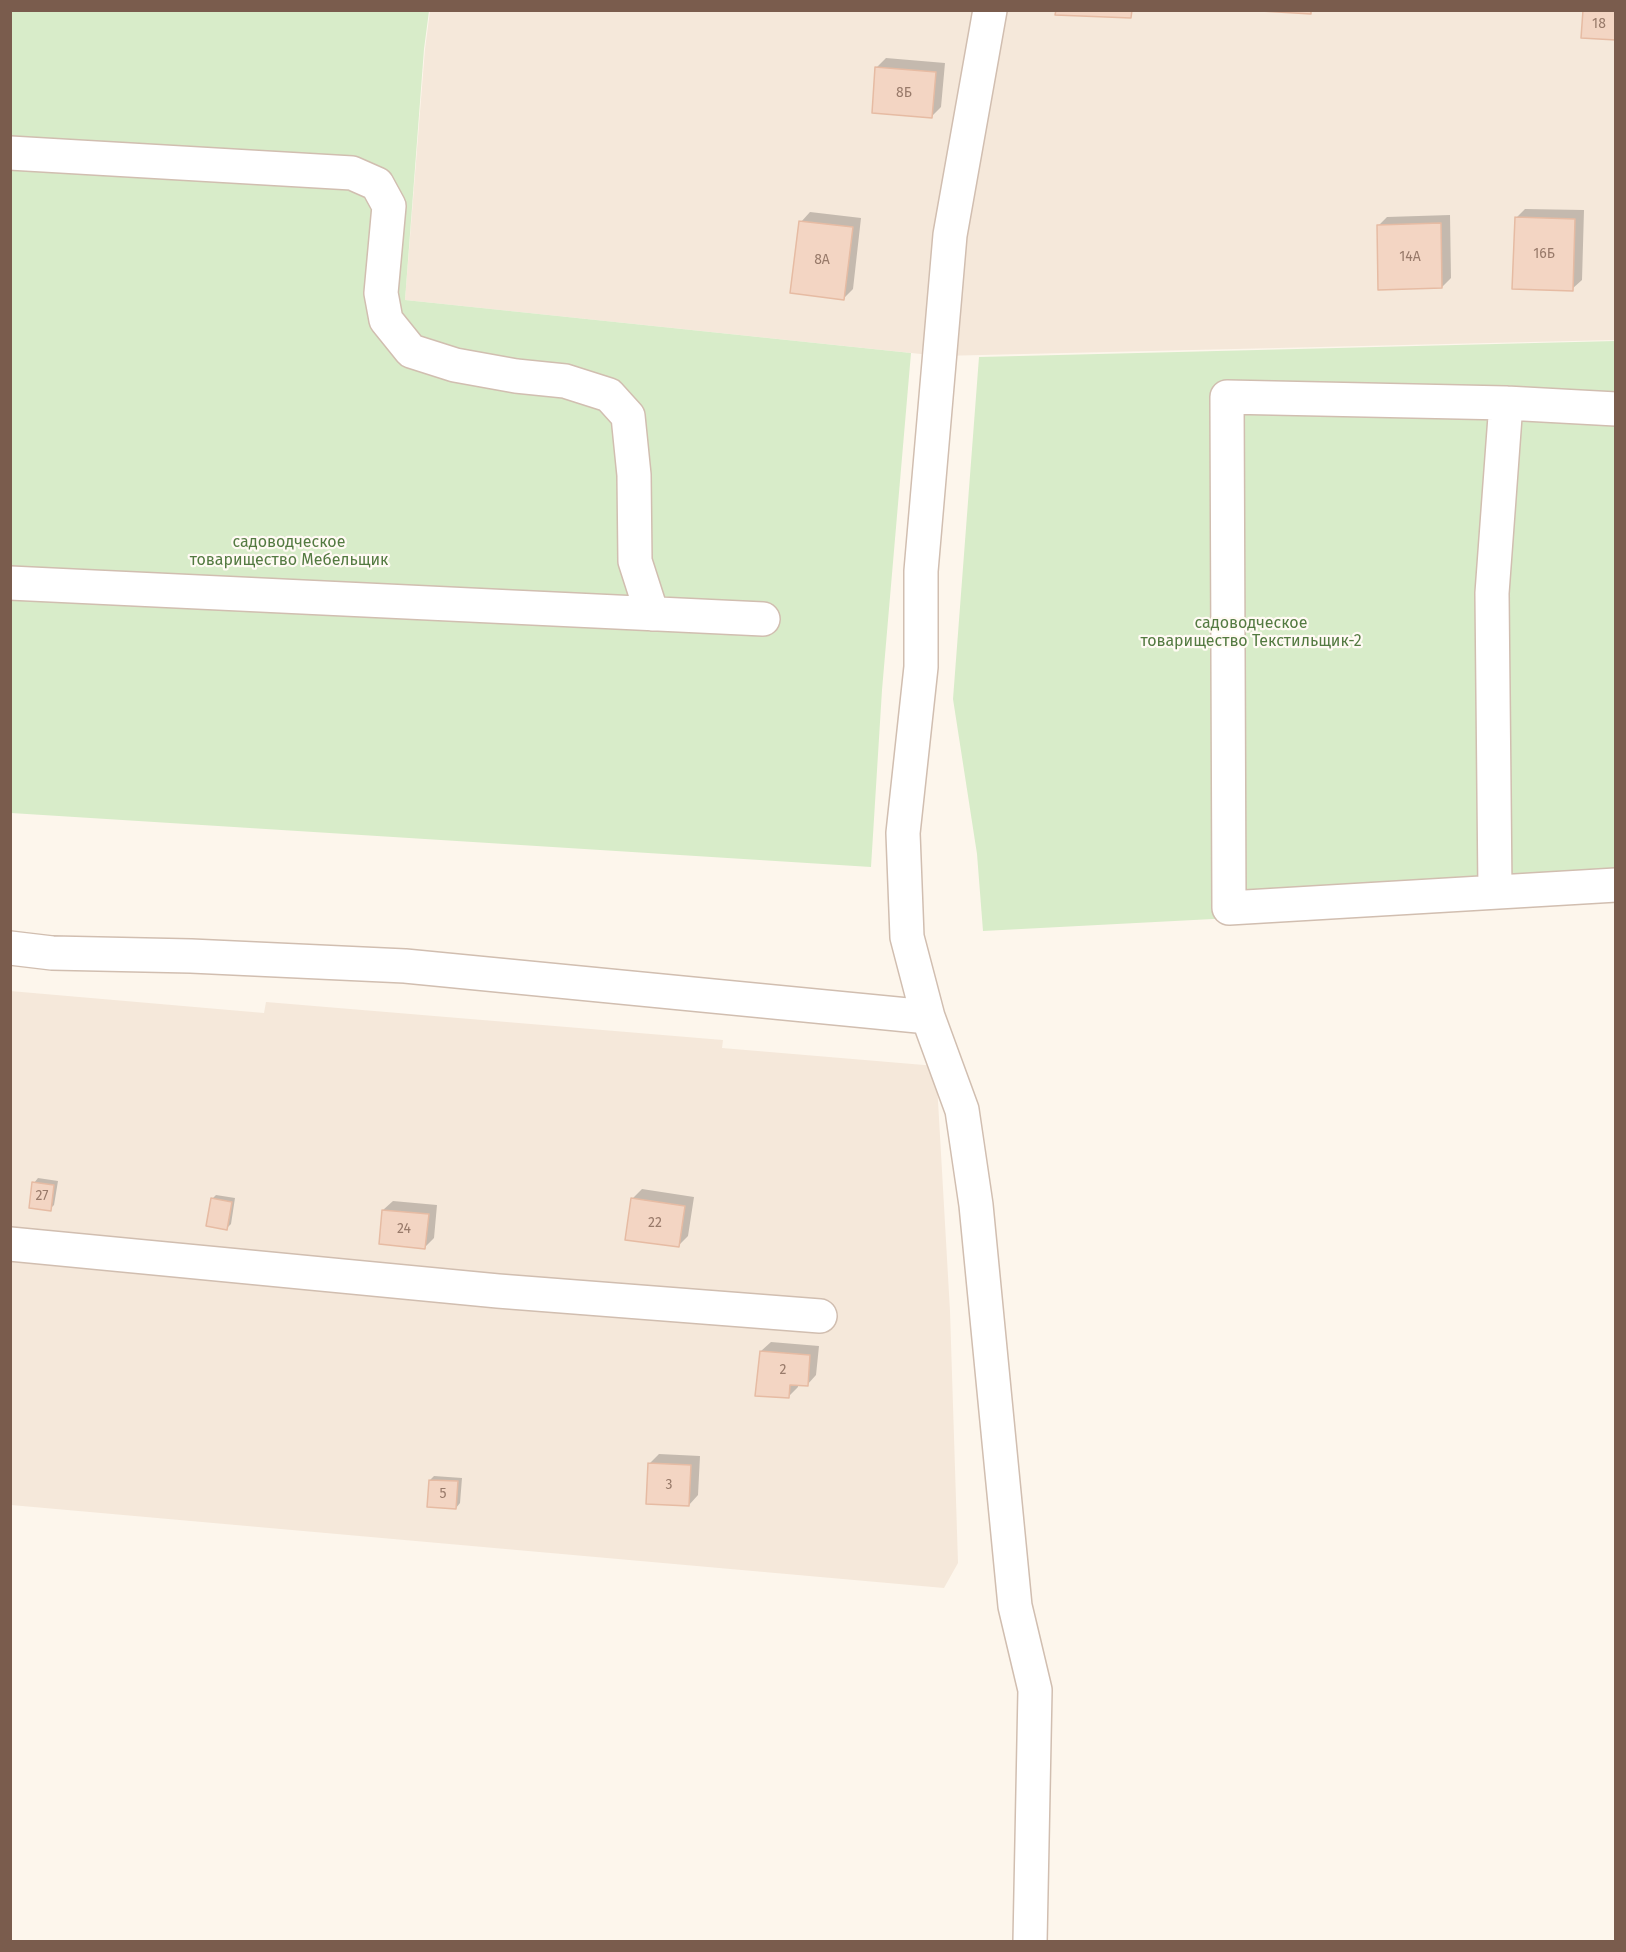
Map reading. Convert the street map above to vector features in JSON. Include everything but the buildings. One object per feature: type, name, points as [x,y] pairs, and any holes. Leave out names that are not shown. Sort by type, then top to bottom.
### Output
[{"type":"street","points":[[990,10],[950,235],[921,571],[921,667],[903,833],[907,937],[928,1017],[962,1110],[976,1205],[1015,1606],[1035,1690],[1030,1941]]},
{"type":"street","points":[[10,153],[352,173],[377,184],[389,206],[381,293],[386,320],[411,351],[465,367],[516,376],[565,381],[609,394],[628,416],[634,475],[635,561],[652,614]]},
{"type":"street","points":[[1616,409],[1506,403],[1227,397],[1229,908],[1616,885]]},
{"type":"street","points":[[1495,891],[1492,593],[1506,403]]},
{"type":"street","points":[[10,583],[762,619]]},
{"type":"street","points":[[10,948],[52,953],[405,966],[928,1017]]},
{"type":"street","points":[[10,1244],[498,1291],[820,1316]]},
{"type":"shaded area","points":[[430,11],[1615,11],[1615,340],[940,356],[405,300]]},
{"type":"shaded area","points":[[10,991],[264,1013],[266,1002],[723,1040],[722,1048],[936,1066],[950,1311],[958,1563],[944,1588],[11,1505]]},
{"type":"green space","name":"садоводческое товарищество Мебельщик","points":[[10,11],[429,11],[424,49],[405,300],[911,353],[882,690],[871,867],[11,813]]},
{"type":"green space","name":"садоводческое товарищество Текстильщик-2","points":[[1615,341],[1615,898],[983,931],[977,854],[953,699],[979,357]]}]
